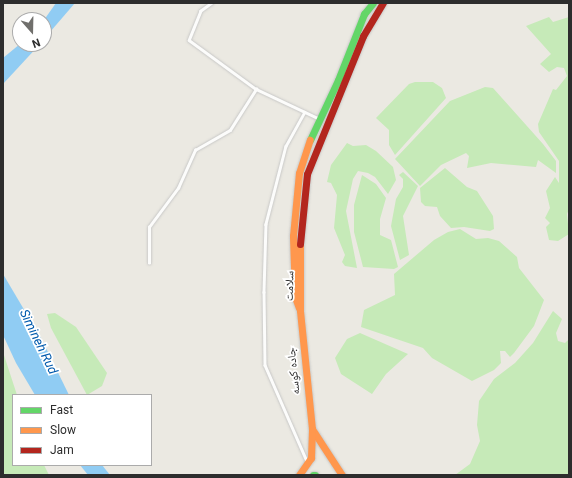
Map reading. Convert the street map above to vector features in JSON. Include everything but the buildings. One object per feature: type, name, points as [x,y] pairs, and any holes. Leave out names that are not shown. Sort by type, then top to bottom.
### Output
[{"type":"main road","name":"سلامت","points":[[300,310],[295,297],[294,205],[306,148],[338,80],[364,14],[373,3]]},
{"type":"main road","name":"سلامت","points":[[300,310],[302,295],[300,235],[307,174],[326,122],[346,83],[363,36],[383,3]]},
{"type":"main road","points":[[319,119],[326,122]]},
{"type":"main road","name":"جاده کوسه","points":[[300,310],[312,429],[308,464]]},
{"type":"main road","name":"جاده کوسه","points":[[312,429],[342,475]]},
{"type":"main road","points":[[299,475],[308,464]]},
{"type":"lane","points":[[212,3],[201,11],[189,40],[256,89],[319,119]]},
{"type":"lane","points":[[149,263],[150,227],[178,188],[195,150],[230,130],[256,89]]},
{"type":"lane","points":[[305,112],[286,146],[266,224],[264,292],[265,365],[308,464]]},
{"type":"green space","points":[[549,17],[553,22],[569,17],[569,209],[567,214],[569,234],[558,241],[549,240],[546,227],[550,223],[545,218],[550,208],[546,191],[555,177],[559,183],[559,161],[539,132],[538,124],[553,89],[556,90],[567,76],[564,68],[557,67],[549,72],[540,64],[551,54],[526,26]]},
{"type":"green space","points":[[415,82],[433,82],[442,88],[446,98],[395,155],[389,145],[389,130],[376,118],[409,84]]},
{"type":"green space","points":[[485,87],[493,88],[543,144],[556,161],[556,173],[538,160],[536,167],[491,163],[467,168],[469,156],[466,153],[441,165],[420,186],[395,159],[450,101]]},
{"type":"green space","points":[[347,143],[353,146],[366,145],[376,151],[393,167],[396,180],[388,194],[375,177],[368,173],[358,171],[353,179],[346,211],[357,268],[345,266],[342,262],[345,255],[334,228],[337,195],[331,183],[327,182],[331,165]]},
{"type":"green space","points":[[445,168],[467,187],[477,191],[493,216],[494,229],[490,231],[464,227],[451,228],[440,216],[437,207],[425,206],[421,202],[420,188]]},
{"type":"green space","points":[[403,172],[418,186],[403,216],[409,255],[400,260],[391,226],[396,199],[403,187],[403,179],[399,175]]},
{"type":"green space","points":[[362,175],[376,184],[386,198],[380,219],[380,235],[391,240],[398,267],[394,269],[363,267],[354,232],[354,205]]},
{"type":"green space","points":[[460,229],[476,239],[488,238],[499,241],[517,257],[519,268],[544,300],[534,326],[514,353],[510,357],[505,351],[500,351],[501,363],[494,370],[472,381],[432,358],[423,348],[361,327],[364,310],[395,295],[394,274],[434,240],[448,232]]},
{"type":"green space","points":[[553,311],[562,319],[556,333],[558,341],[565,343],[569,339],[569,475],[455,475],[470,464],[480,441],[477,425],[479,401],[494,379],[515,363],[533,343]]},
{"type":"green space","points":[[55,313],[76,327],[107,373],[102,386],[86,394],[51,328],[47,314]]},
{"type":"green space","points":[[360,333],[408,354],[386,374],[372,394],[341,374],[335,358],[347,339]]},
{"type":"green space","points":[[3,352],[17,394],[12,394],[12,466],[44,466],[49,475],[3,475]]},
{"type":"water","points":[[56,3],[75,3],[52,30],[52,12],[50,12]]},
{"type":"water","points":[[12,51],[12,52],[33,52],[3,84],[3,58]]},
{"type":"water","name":"Simineh Rud","points":[[3,274],[42,340],[69,394],[34,394],[16,363],[3,335]]},
{"type":"water","points":[[81,466],[103,466],[110,475],[88,475]]},
{"type":"traffic: fast","points":[[310,140],[338,80],[364,14],[373,3]]},
{"type":"traffic: slow","points":[[299,308],[295,297],[293,236],[299,173],[310,140]]},
{"type":"traffic: slow","points":[[299,475],[311,458],[312,429],[300,310],[300,244]]},
{"type":"traffic: slow","points":[[312,429],[342,475]]},
{"type":"traffic: jam","points":[[300,244],[307,174],[363,36],[383,3]]}]
